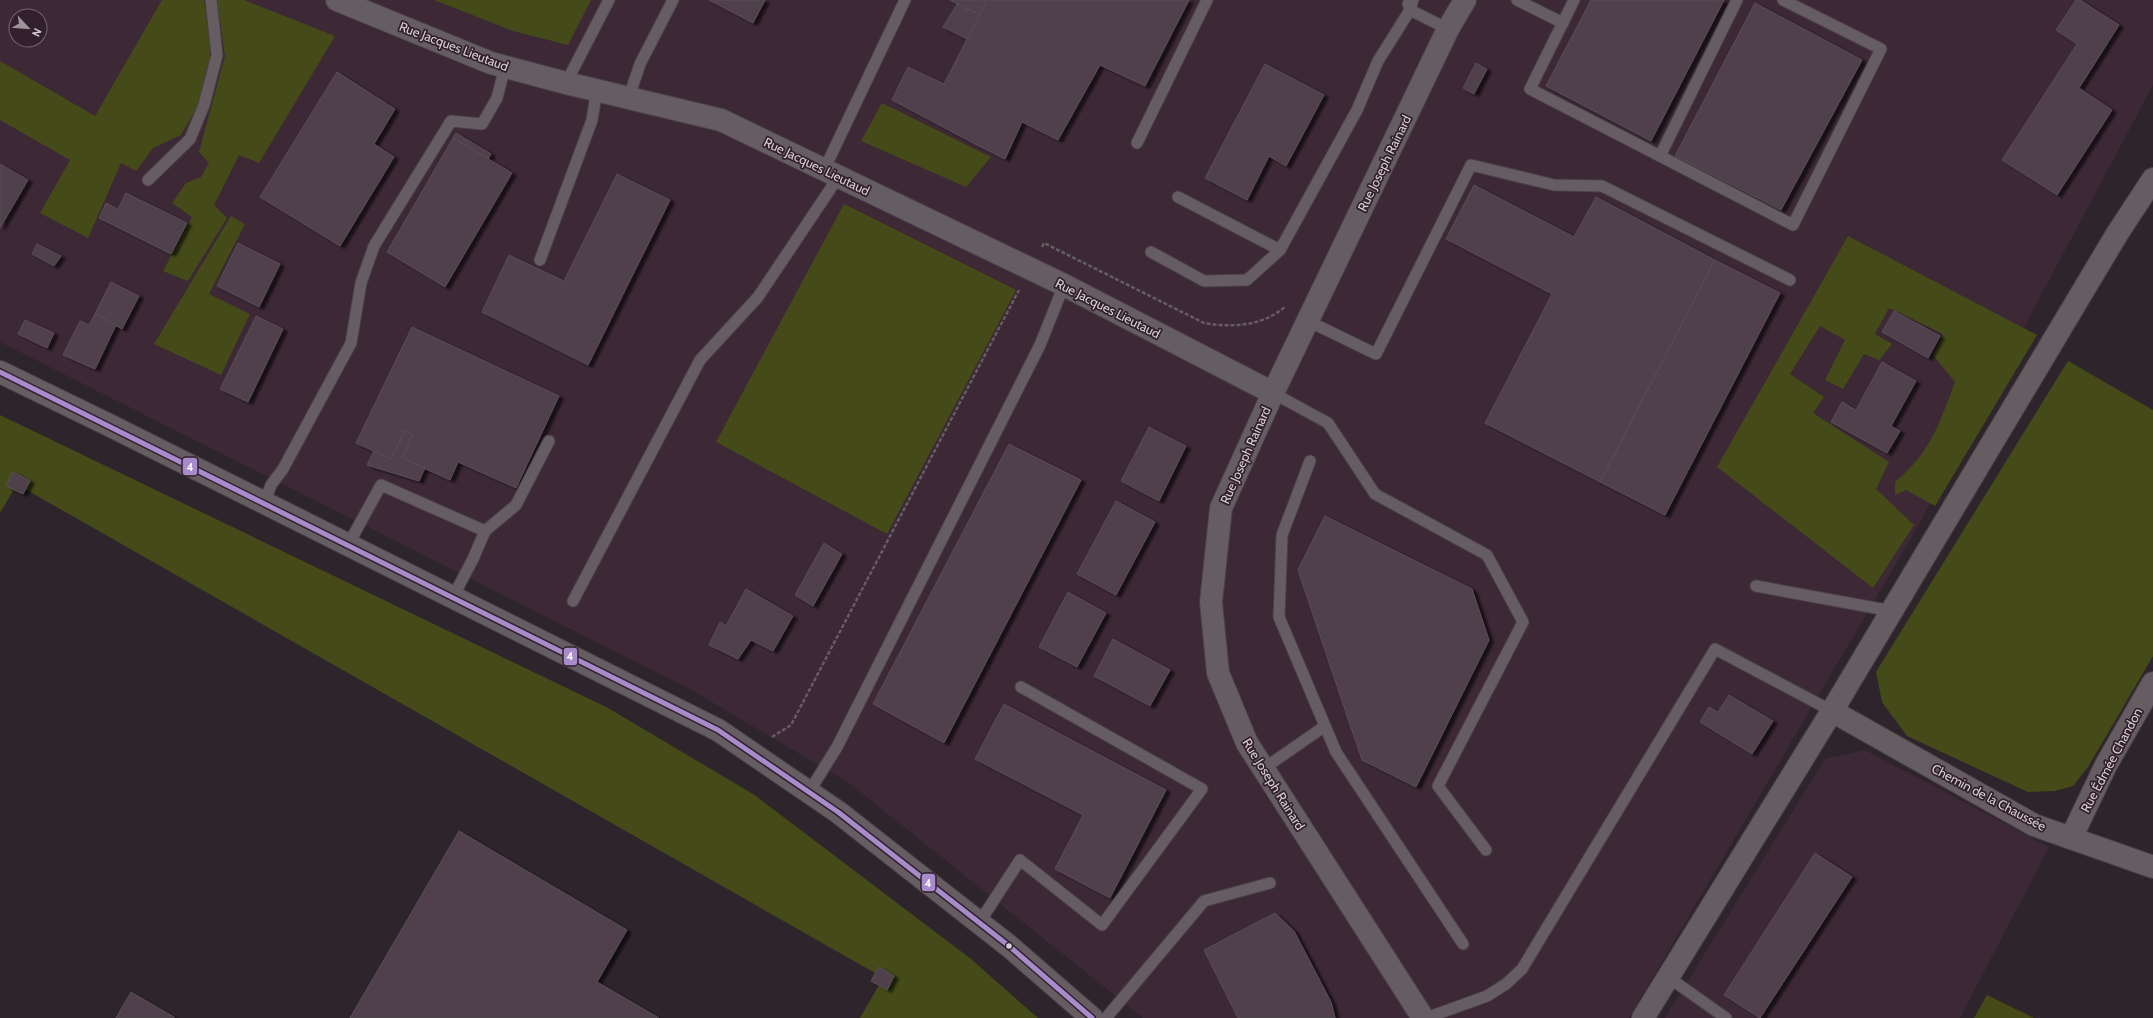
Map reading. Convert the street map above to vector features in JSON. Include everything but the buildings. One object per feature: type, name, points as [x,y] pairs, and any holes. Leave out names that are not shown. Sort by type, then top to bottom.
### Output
[{"type":"street","name":"Rue Jacques Lieutaud","points":[[337,0],[491,63],[566,83],[597,89],[721,120],[1064,285],[1273,393]]},
{"type":"street","name":"Rue Joseph Rainard","points":[[1424,1018],[1247,744],[1218,673],[1211,602],[1221,508],[1273,393],[1448,29],[1465,0]]},
{"type":"street","points":[[1644,1018],[1832,711],[2117,234],[2153,179]]},
{"type":"street","points":[[0,372],[109,425],[264,504],[718,730],[838,812],[979,923],[1092,1018]]},
{"type":"street","name":"Rue Édmée Chandon","points":[[2071,838],[2106,765],[2153,683]]},
{"type":"street","name":"Chemin de la Chaussée","points":[[1832,711],[2034,825],[2153,867]]},
{"type":"lane","points":[[148,180],[190,139],[204,104],[217,54],[211,0]]},
{"type":"lane","points":[[566,83],[609,0]]},
{"type":"lane","points":[[629,97],[640,64],[673,0]]},
{"type":"lane","points":[[573,601],[700,360],[758,297],[831,173],[905,0]]},
{"type":"lane","points":[[1137,143],[1207,0]]},
{"type":"lane","points":[[1517,0],[1563,23]]},
{"type":"lane","points":[[1574,0],[1530,89],[1793,225],[1881,49],[1783,0]]},
{"type":"lane","points":[[1660,156],[1737,0]]},
{"type":"lane","points":[[1151,252],[1204,281],[1247,280],[1280,250],[1357,110],[1378,61],[1410,3],[1448,29]]},
{"type":"lane","points":[[264,504],[271,485],[283,469],[351,343],[361,283],[374,246],[451,121],[482,124],[497,98],[505,67]]},
{"type":"lane","points":[[540,260],[592,120],[597,89]]},
{"type":"lane","points":[[1308,321],[1376,354],[1471,165],[1554,185],[1602,186],[1790,280]]},
{"type":"lane","points":[[1178,197],[1280,250]]},
{"type":"lane","points":[[809,792],[837,747],[1036,352],[1064,285]]},
{"type":"lane","points":[[1273,393],[1328,423],[1375,494],[1486,555],[1523,622],[1438,786],[1486,850]]},
{"type":"lane","points":[[453,597],[473,559],[485,531],[516,505],[549,441]]},
{"type":"lane","points":[[1310,461],[1282,535],[1279,616],[1336,752],[1463,944]]},
{"type":"lane","points":[[348,545],[381,485],[485,531]]},
{"type":"lane","points":[[1756,586],[1892,611]]},
{"type":"lane","points":[[1424,1018],[1487,996],[1506,984],[1522,969],[1715,649],[1832,711]]},
{"type":"lane","points":[[979,923],[1020,860],[1102,925],[1202,789],[1021,687]]},
{"type":"lane","points":[[1263,769],[1325,726]]},
{"type":"lane","points":[[1106,1018],[1204,901],[1270,883]]},
{"type":"lane","points":[[1668,978],[1726,1018]]},
{"type":"path","points":[[767,740],[791,725],[1020,288]]},
{"type":"shaded area","points":[[0,0],[2153,0],[2153,85],[1917,528],[1629,1018],[1143,1018],[849,783],[688,688],[0,342]]},
{"type":"shaded area","points":[[1865,750],[2049,847],[1960,1018],[1665,1018],[1825,759]]},
{"type":"green space","points":[[162,0],[204,0],[210,45],[209,73],[197,107],[181,135],[153,148],[136,171],[121,163],[88,238],[40,213],[70,160],[0,120],[0,61],[95,116]]},
{"type":"green space","points":[[217,0],[244,0],[335,36],[259,163],[239,155],[214,205],[227,218],[188,281],[163,271],[192,217],[172,203],[186,183],[201,177],[209,163],[199,152],[225,56]]},
{"type":"green space","points":[[434,0],[591,0],[568,45],[513,31]]},
{"type":"green space","points":[[882,103],[991,157],[966,187],[861,141]]},
{"type":"green space","points":[[844,204],[1016,290],[887,534],[716,442]]},
{"type":"green space","points":[[231,216],[245,224],[209,294],[250,314],[221,375],[154,344]]},
{"type":"green space","points":[[1848,236],[2037,335],[1935,506],[1906,490],[1895,495],[1895,482],[1907,471],[1926,448],[1944,411],[1955,382],[1933,355],[1943,334],[1889,308],[1875,334],[1892,344],[1879,360],[1864,354],[1843,389],[1825,380],[1845,340],[1820,326],[1790,374],[1824,397],[1813,413],[1889,462],[1876,489],[1914,525],[1873,588],[1717,467]]},
{"type":"green space","points":[[2068,361],[2153,410],[2153,656],[2088,767],[2073,786],[2055,791],[2028,792],[1907,736],[1882,702],[1876,672]]},
{"type":"green space","points":[[0,415],[608,708],[753,794],[971,959],[1038,1018],[860,1018],[879,985],[887,989],[894,976],[875,973],[25,489],[30,481],[14,472],[14,489],[0,513]]},
{"type":"green space","points":[[1987,995],[2034,1018],[1974,1018]]},
{"type":"transit line","name":"4","points":[[0,372],[718,730],[838,812],[1009,946],[1092,1018]]}]
